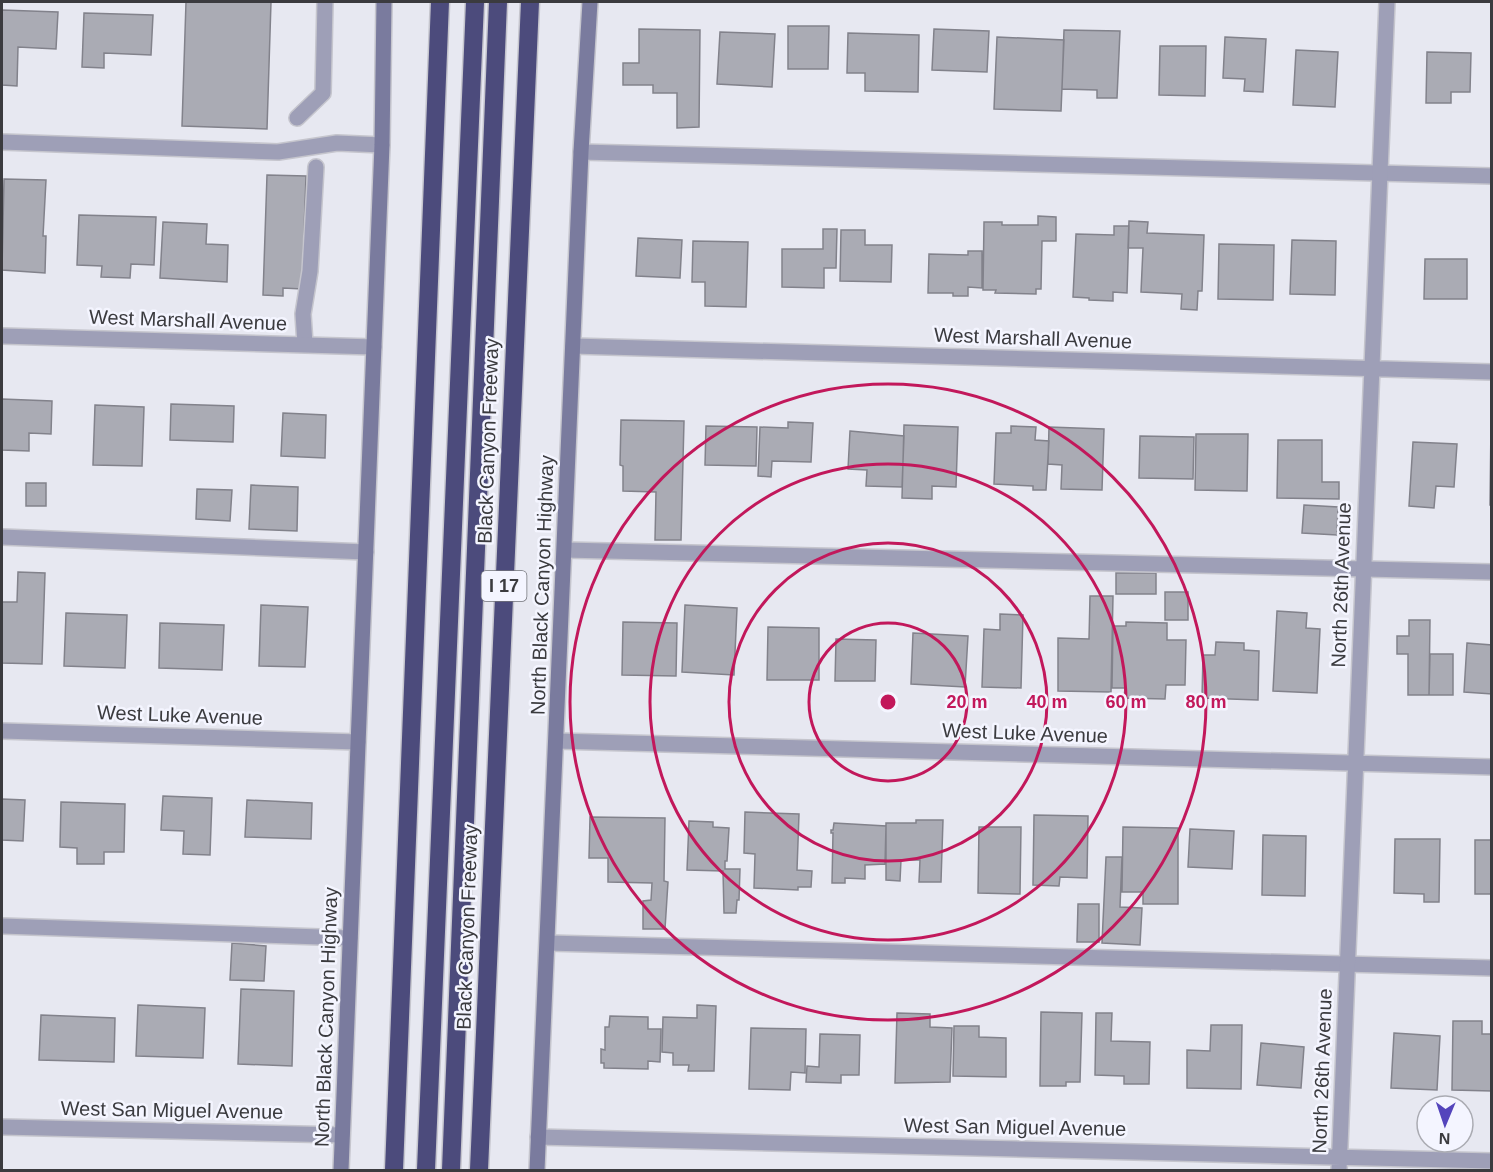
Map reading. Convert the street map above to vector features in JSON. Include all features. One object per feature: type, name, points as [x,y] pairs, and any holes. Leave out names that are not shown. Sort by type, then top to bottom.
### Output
[{"type":"highway","points":[[394,1170],[440,2]]},
{"type":"highway","points":[[426,1170],[475,2]]},
{"type":"highway","points":[[451,1170],[498,2]]},
{"type":"highway","name":"Black Canyon Freeway","points":[[479,1170],[530,2]]},
{"type":"main road","name":"North Black Canyon Highway","points":[[341,1170],[382,145],[384,2]]},
{"type":"main road","name":"North Black Canyon Highway","points":[[537,1170],[581,152],[590,2]]},
{"type":"street","points":[[297,118],[323,93],[325,2]]},
{"type":"street","name":"North 26th Avenue","points":[[1339,1163],[1387,2]]},
{"type":"street","points":[[2,142],[278,152],[338,143],[382,145]]},
{"type":"street","points":[[581,152],[1491,176]]},
{"type":"street","points":[[305,344],[303,314],[310,271],[316,167]]},
{"type":"street","name":"West Marshall Avenue","points":[[2,336],[374,347]]},
{"type":"street","name":"West Marshall Avenue","points":[[573,346],[1491,372]]},
{"type":"street","points":[[2,537],[366,552]]},
{"type":"street","points":[[565,550],[1491,572]]},
{"type":"street","name":"West Luke Avenue","points":[[2,731],[358,742]]},
{"type":"street","name":"West Luke Avenue","points":[[557,741],[1491,767]]},
{"type":"street","points":[[2,926],[350,938]]},
{"type":"street","points":[[548,943],[1491,968]]},
{"type":"street","name":"West San Miguel Avenue","points":[[2,1127],[342,1135]]},
{"type":"street","name":"West San Miguel Avenue","points":[[538,1137],[1339,1163],[1491,1161]]},
{"type":"building","points":[[186,2],[271,2],[267,129],[182,126]]},
{"type":"building","points":[[2,10],[58,12],[56,49],[18,47],[17,86],[2,85]]},
{"type":"building","points":[[84,13],[153,15],[151,55],[104,53],[104,68],[82,67]]},
{"type":"building","points":[[788,26],[829,26],[828,69],[788,69]]},
{"type":"building","points":[[639,29],[700,30],[699,127],[677,128],[677,93],[653,93],[653,85],[623,85],[623,63],[639,63]]},
{"type":"building","points":[[934,29],[989,31],[987,72],[932,70]]},
{"type":"building","points":[[1064,30],[1120,31],[1117,98],[1097,98],[1097,90],[1062,89]]},
{"type":"building","points":[[720,32],[775,34],[772,87],[717,84]]},
{"type":"building","points":[[848,33],[919,35],[918,92],[865,91],[865,73],[847,73]]},
{"type":"building","points":[[997,37],[1064,40],[1061,111],[994,109]]},
{"type":"building","points":[[1225,37],[1266,39],[1263,92],[1244,91],[1245,79],[1223,78]]},
{"type":"building","points":[[1160,46],[1206,46],[1205,96],[1159,95]]},
{"type":"building","points":[[1296,50],[1338,52],[1335,107],[1293,105]]},
{"type":"building","points":[[1427,52],[1471,53],[1470,92],[1451,92],[1451,103],[1426,103]]},
{"type":"building","points":[[267,175],[306,176],[302,289],[283,288],[283,296],[263,295]]},
{"type":"building","points":[[4,179],[46,180],[43,236],[46,236],[45,273],[2,270]]},
{"type":"building","points":[[79,215],[156,217],[154,265],[131,264],[130,278],[101,277],[102,266],[77,265]]},
{"type":"building","points":[[1038,216],[1056,217],[1056,241],[1042,241],[1041,289],[1036,289],[1036,294],[995,293],[996,290],[983,290],[984,222],[1002,222],[1002,225],[1038,225]]},
{"type":"building","points":[[1129,221],[1148,222],[1147,233],[1204,235],[1202,291],[1198,291],[1197,310],[1181,309],[1182,294],[1141,292],[1143,248],[1128,248]]},
{"type":"building","points":[[163,222],[207,224],[206,244],[228,245],[227,282],[160,278]]},
{"type":"building","points":[[1114,226],[1129,226],[1127,293],[1113,292],[1113,301],[1073,297],[1076,234],[1114,235]]},
{"type":"building","points":[[823,229],[837,229],[836,268],[824,268],[824,288],[782,287],[782,249],[823,249]]},
{"type":"building","points":[[841,230],[865,230],[865,245],[892,245],[891,282],[840,281]]},
{"type":"building","points":[[638,238],[682,240],[680,278],[636,276]]},
{"type":"building","points":[[1292,240],[1336,241],[1335,295],[1290,294]]},
{"type":"building","points":[[693,241],[748,242],[746,307],[705,306],[705,282],[692,282]]},
{"type":"building","points":[[1219,244],[1274,245],[1273,300],[1218,299]]},
{"type":"building","points":[[968,251],[982,251],[982,288],[968,287],[968,296],[953,296],[953,293],[928,293],[929,254],[968,255]]},
{"type":"building","points":[[1425,259],[1467,259],[1467,299],[1424,299]]},
{"type":"building","points":[[2,399],[52,401],[51,434],[29,433],[29,451],[2,450]]},
{"type":"building","points":[[171,404],[234,406],[233,442],[170,440]]},
{"type":"building","points":[[95,405],[144,407],[142,466],[93,465]]},
{"type":"building","points":[[283,413],[326,415],[325,458],[281,456]]},
{"type":"building","points":[[621,420],[684,421],[681,540],[655,540],[656,492],[623,491],[623,466],[620,465]]},
{"type":"building","points":[[788,422],[813,423],[811,462],[772,461],[771,477],[758,476],[760,427],[788,428]]},
{"type":"building","points":[[1491,424],[1492,505],[1490,505]]},
{"type":"building","points":[[904,425],[958,427],[956,487],[932,486],[932,499],[902,498]]},
{"type":"building","points":[[706,426],[757,427],[756,466],[705,465]]},
{"type":"building","points":[[1011,426],[1036,427],[1035,440],[1049,441],[1046,490],[1033,490],[1033,486],[994,484],[996,433],[1011,433]]},
{"type":"building","points":[[1049,427],[1104,429],[1102,490],[1061,489],[1062,465],[1048,464]]},
{"type":"building","points":[[850,431],[904,436],[902,487],[866,486],[867,470],[848,469]]},
{"type":"building","points":[[1196,434],[1248,434],[1247,491],[1195,490]]},
{"type":"building","points":[[1140,436],[1194,437],[1193,479],[1139,478]]},
{"type":"building","points":[[1278,440],[1322,440],[1322,482],[1339,482],[1339,499],[1277,498]]},
{"type":"building","points":[[1413,442],[1457,444],[1454,487],[1436,486],[1434,508],[1409,506]]},
{"type":"building","points":[[26,483],[46,483],[46,506],[26,506]]},
{"type":"building","points":[[251,485],[298,487],[297,531],[249,529]]},
{"type":"building","points":[[197,489],[232,490],[230,521],[196,519]]},
{"type":"building","points":[[1304,505],[1338,507],[1337,535],[1302,533]]},
{"type":"building","points":[[18,572],[45,573],[42,664],[2,663],[2,602],[17,602]]},
{"type":"building","points":[[1116,573],[1156,573],[1156,594],[1116,594]]},
{"type":"building","points":[[1165,592],[1188,592],[1188,620],[1165,620]]},
{"type":"building","points":[[1090,596],[1113,596],[1111,692],[1058,691],[1058,638],[1089,639]]},
{"type":"building","points":[[261,605],[308,607],[305,667],[259,666]]},
{"type":"building","points":[[685,605],[737,608],[734,675],[682,672]]},
{"type":"building","points":[[1277,611],[1307,613],[1306,628],[1320,629],[1317,693],[1273,691]]},
{"type":"building","points":[[66,613],[127,615],[125,668],[64,666]]},
{"type":"building","points":[[1000,614],[1023,615],[1021,688],[982,687],[984,629],[1000,630]]},
{"type":"building","points":[[1409,620],[1430,620],[1429,695],[1408,695],[1408,654],[1397,654],[1397,636],[1409,636]]},
{"type":"building","points":[[623,622],[677,623],[676,676],[622,675]]},
{"type":"building","points":[[1126,622],[1167,623],[1167,640],[1186,640],[1185,685],[1166,685],[1165,699],[1124,698],[1125,688],[1112,688],[1113,626],[1126,626]]},
{"type":"building","points":[[160,623],[224,625],[222,670],[159,668]]},
{"type":"building","points":[[768,627],[819,628],[819,680],[767,680]]},
{"type":"building","points":[[913,633],[968,636],[965,687],[911,684]]},
{"type":"building","points":[[836,639],[876,640],[875,681],[835,681]]},
{"type":"building","points":[[1216,642],[1244,643],[1244,650],[1259,651],[1258,700],[1202,698],[1203,655],[1215,655]]},
{"type":"building","points":[[1467,643],[1492,645],[1492,694],[1464,692]]},
{"type":"building","points":[[1430,654],[1453,654],[1453,695],[1429,695]]},
{"type":"building","points":[[163,796],[212,798],[210,855],[183,854],[184,831],[161,830]]},
{"type":"building","points":[[2,799],[25,800],[23,841],[2,840]]},
{"type":"building","points":[[247,800],[312,803],[311,839],[245,837]]},
{"type":"building","points":[[61,802],[125,804],[124,852],[104,852],[104,864],[77,864],[77,848],[60,847]]},
{"type":"building","points":[[745,812],[799,814],[797,870],[812,871],[811,887],[798,887],[798,890],[754,888],[755,854],[744,853]]},
{"type":"building","points":[[1034,815],[1088,816],[1087,878],[1060,877],[1059,886],[1033,885]]},
{"type":"building","points":[[590,817],[665,818],[664,881],[668,882],[665,929],[643,929],[643,901],[651,900],[652,883],[608,882],[608,858],[589,858]]},
{"type":"building","points":[[916,820],[943,820],[941,882],[919,882],[920,860],[901,860],[900,881],[886,880],[886,823],[916,823]]},
{"type":"building","points":[[689,821],[713,822],[713,827],[729,828],[725,869],[740,869],[739,900],[737,900],[736,913],[724,913],[723,871],[687,870]]},
{"type":"building","points":[[834,823],[886,826],[885,864],[865,865],[865,879],[845,878],[845,883],[832,883],[833,833],[831,830],[833,830]]},
{"type":"building","points":[[979,827],[1021,827],[1020,894],[978,893]]},
{"type":"building","points":[[1123,827],[1178,828],[1178,904],[1143,904],[1143,892],[1122,892]]},
{"type":"building","points":[[1190,829],[1234,831],[1232,869],[1188,867]]},
{"type":"building","points":[[1263,835],[1306,836],[1305,896],[1262,895]]},
{"type":"building","points":[[1395,839],[1440,839],[1439,902],[1424,902],[1424,894],[1394,893]]},
{"type":"building","points":[[1475,840],[1492,840],[1492,894],[1475,894]]},
{"type":"building","points":[[1106,857],[1122,857],[1120,907],[1142,908],[1140,945],[1102,943]]},
{"type":"building","points":[[1078,904],[1099,904],[1099,942],[1077,942]]},
{"type":"building","points":[[232,943],[266,946],[264,981],[230,980]]},
{"type":"building","points":[[241,989],[294,991],[292,1066],[238,1064]]},
{"type":"building","points":[[138,1005],[205,1008],[203,1058],[136,1056]]},
{"type":"building","points":[[697,1005],[716,1006],[714,1071],[688,1071],[689,1065],[673,1065],[673,1053],[662,1052],[663,1017],[697,1018]]},
{"type":"building","points":[[1041,1012],[1082,1013],[1080,1082],[1066,1082],[1066,1086],[1040,1086]]},
{"type":"building","points":[[897,1013],[930,1014],[930,1027],[952,1028],[950,1082],[895,1083]]},
{"type":"building","points":[[1096,1013],[1112,1013],[1111,1041],[1150,1042],[1149,1084],[1124,1084],[1124,1076],[1095,1075]]},
{"type":"building","points":[[41,1015],[115,1018],[114,1062],[39,1060]]},
{"type":"building","points":[[610,1016],[648,1017],[648,1029],[661,1029],[660,1062],[648,1061],[648,1069],[604,1068],[604,1063],[601,1063],[601,1049],[605,1050],[605,1027],[609,1027]]},
{"type":"building","points":[[1453,1021],[1482,1021],[1482,1034],[1492,1034],[1492,1091],[1452,1090]]},
{"type":"building","points":[[1211,1025],[1242,1025],[1241,1089],[1187,1088],[1187,1050],[1210,1051]]},
{"type":"building","points":[[954,1026],[979,1026],[979,1037],[1006,1038],[1006,1077],[953,1076]]},
{"type":"building","points":[[751,1028],[806,1029],[805,1073],[791,1072],[790,1090],[749,1089]]},
{"type":"building","points":[[1394,1033],[1440,1036],[1437,1090],[1391,1088]]},
{"type":"building","points":[[820,1034],[860,1035],[859,1075],[841,1075],[841,1083],[806,1082],[807,1066],[819,1067]]},
{"type":"building","points":[[1261,1043],[1304,1047],[1301,1088],[1257,1085]]}]
